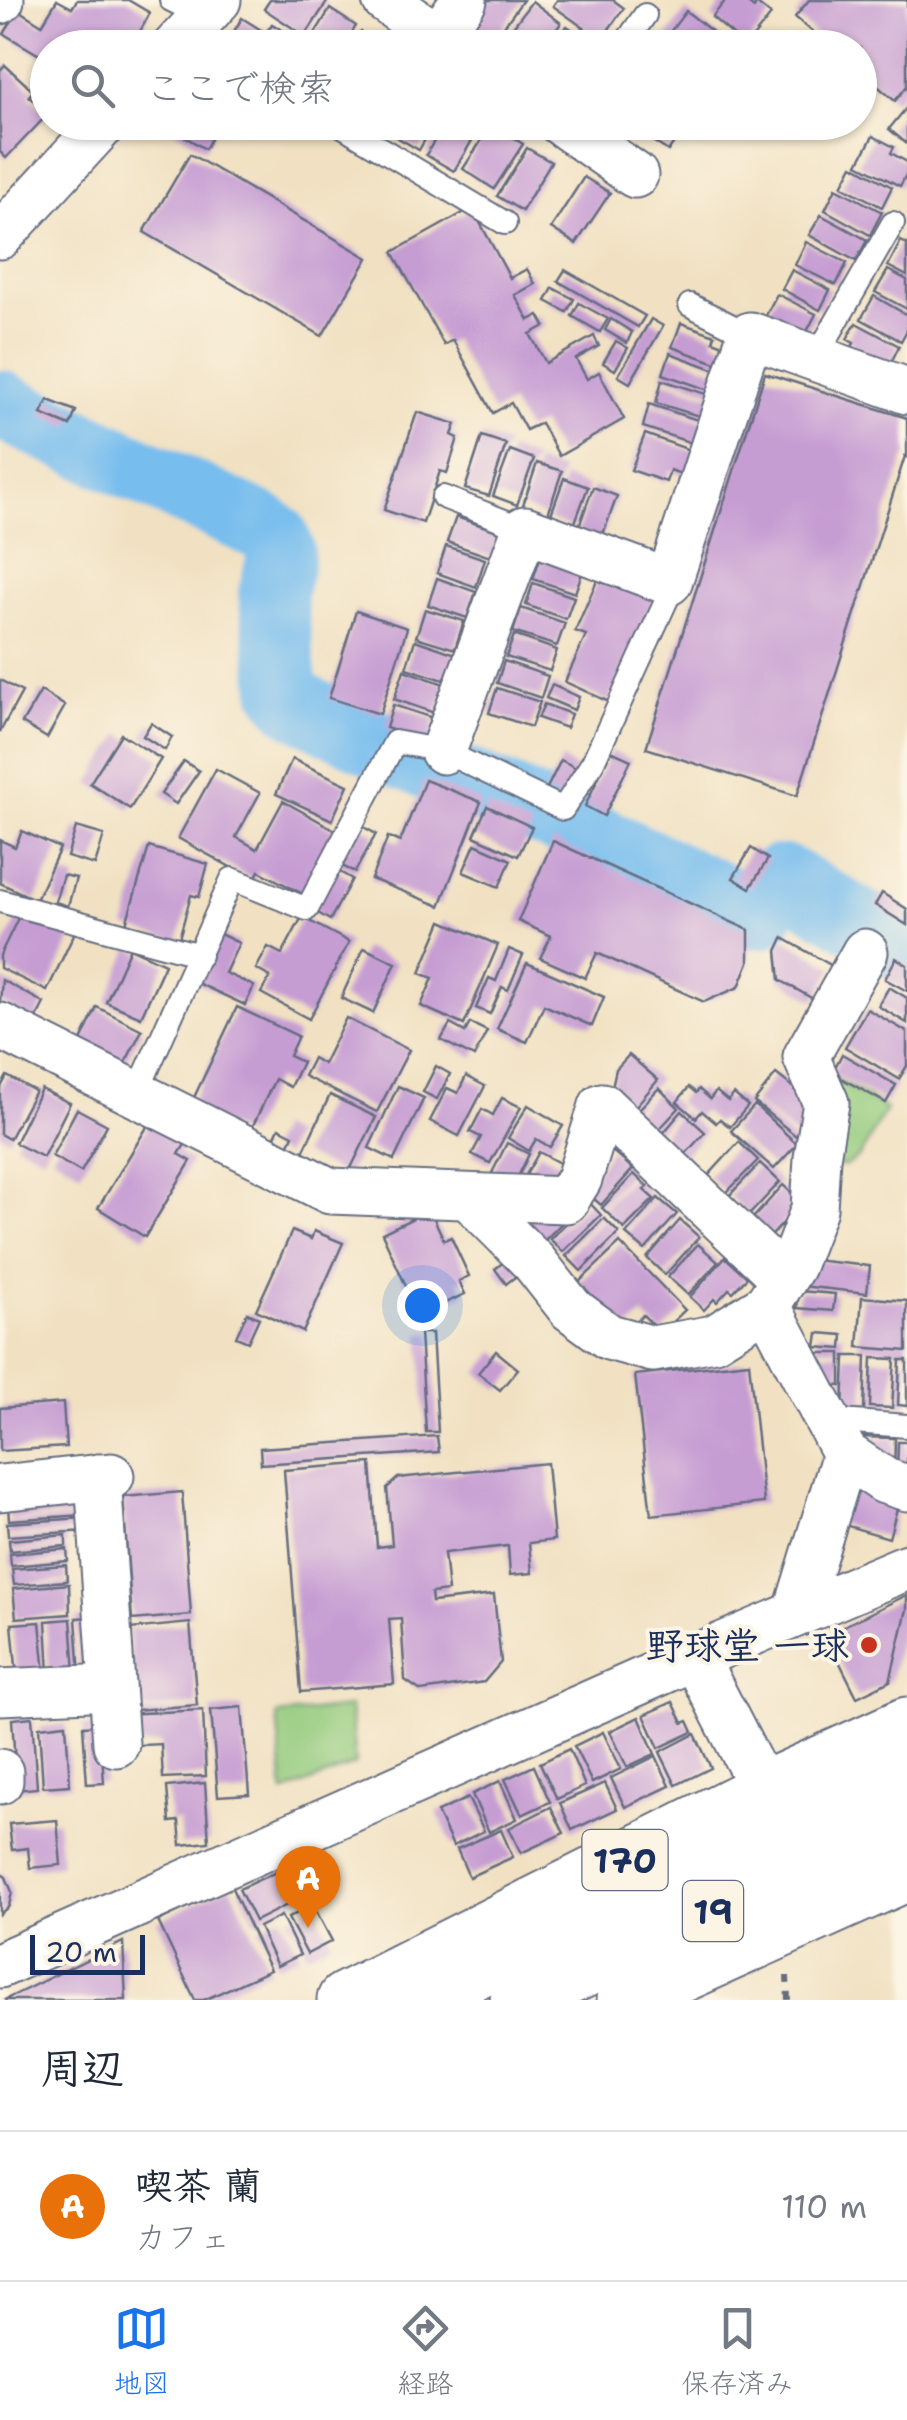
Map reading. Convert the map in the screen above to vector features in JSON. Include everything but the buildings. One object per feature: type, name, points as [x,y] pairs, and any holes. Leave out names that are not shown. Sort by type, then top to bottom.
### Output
[{"type":"main road","name":"170","points":[[345,2000],[764,1790],[907,1726]]},
{"type":"main road","name":"19","points":[[411,2000],[907,1775]]},
{"type":"main road","name":"19","points":[[518,2000],[907,1822]]},
{"type":"main road","points":[[625,2000],[907,1874]]},
{"type":"street","points":[[385,0],[428,30]]},
{"type":"street","points":[[450,30],[464,0]]},
{"type":"street","points":[[0,236],[88,140]]},
{"type":"street","points":[[586,140],[634,175]]},
{"type":"street","points":[[442,750],[525,529],[669,582],[750,335],[907,391]]},
{"type":"street","points":[[469,1197],[534,1262],[571,1310],[608,1338],[653,1350],[714,1338],[775,1292],[792,1266],[814,1209],[826,1102],[806,1057],[865,952]]},
{"type":"street","points":[[0,1026],[330,1192],[566,1200],[580,1179],[602,1106],[775,1292],[836,1437],[885,1481],[907,1488]]},
{"type":"street","points":[[796,1614],[836,1437]]},
{"type":"street","points":[[0,1488],[104,1477],[116,1744]]},
{"type":"street","points":[[0,1964],[907,1567]]},
{"type":"street","points":[[695,1657],[764,1790]]},
{"type":"street","points":[[0,1692],[112,1687]]},
{"type":"street","points":[[0,1772],[0,1781]]},
{"type":"lane","points":[[635,30],[646,15]]},
{"type":"lane","points":[[366,140],[505,223]]},
{"type":"lane","points":[[816,358],[893,223]]},
{"type":"lane","points":[[690,305],[750,335]]},
{"type":"lane","points":[[443,497],[525,529]]},
{"type":"lane","points":[[137,1093],[232,880],[307,910],[391,752],[442,750],[563,808],[593,762],[667,599],[669,582]]},
{"type":"lane","points":[[0,901],[200,955]]},
{"type":"lane","points":[[836,1437],[907,1426]]},
{"type":"green space","points":[[821,1070],[886,1109],[860,1156],[845,1166],[830,1164]]},
{"type":"green space","points":[[350,1707],[355,1764],[284,1793],[277,1715]]},
{"type":"waterway","points":[[0,404],[274,535],[280,548],[280,562],[272,594],[284,689],[296,704],[383,747],[549,816],[759,915],[778,879],[785,879],[907,950]]},
{"type":"place","name":"野球堂 一球","points":[[869,1645]]},
{"type":"place","name":"喫茶 蘭","points":[[308,1928]]}]
